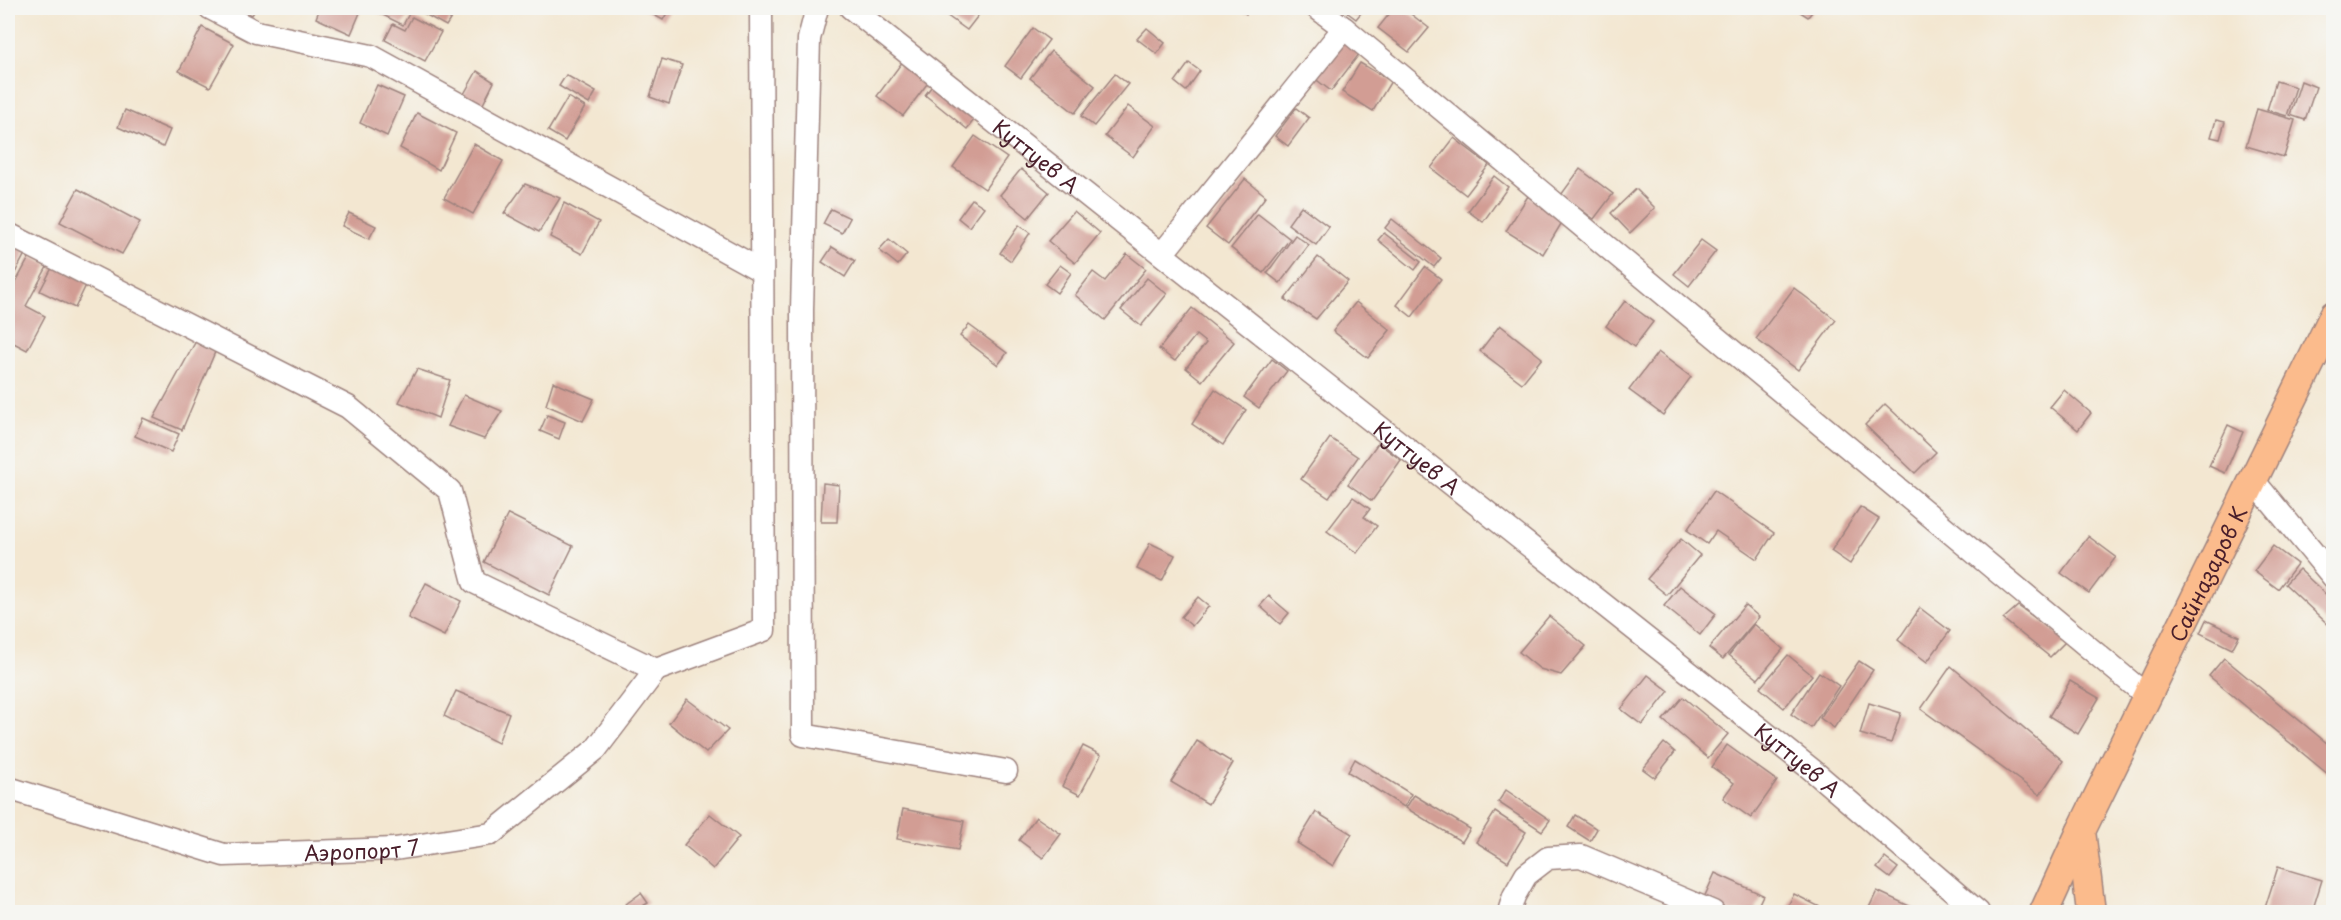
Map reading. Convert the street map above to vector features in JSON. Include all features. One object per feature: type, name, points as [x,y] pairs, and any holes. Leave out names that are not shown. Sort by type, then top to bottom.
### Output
[{"type":"main road","name":"Сайназаров К","points":[[2044,912],[2081,831],[2334,315]]},
{"type":"main road","points":[[2081,831],[2091,912]]},
{"type":"street","points":[[210,8],[256,32],[371,56],[762,271]]},
{"type":"street","points":[[8,234],[348,407],[450,491],[474,582],[656,670],[764,630],[761,8]]},
{"type":"street","points":[[817,8],[809,39],[803,287],[803,735],[1006,771]]},
{"type":"street","name":"Куттуев А","points":[[851,8],[1811,769],[1978,912]]},
{"type":"street","points":[[1317,8],[1344,28],[2147,696]]},
{"type":"street","points":[[1162,254],[1344,28]]},
{"type":"street","points":[[2253,480],[2334,578]]},
{"type":"street","name":"Аэропорт 7","points":[[8,788],[224,855],[395,849],[491,834],[596,749],[656,670]]},
{"type":"street","points":[[1509,912],[1514,896],[1526,875],[1548,858],[1581,856],[1713,912]]},
{"type":"building","points":[[238,8],[256,8],[252,15]]},
{"type":"building","points":[[320,8],[362,8],[351,34],[316,18]]},
{"type":"building","points":[[375,8],[412,8],[403,25],[373,10]]},
{"type":"building","points":[[414,8],[440,8],[453,15],[446,26]]},
{"type":"building","points":[[641,8],[670,8],[663,20]]},
{"type":"building","points":[[941,8],[984,8],[967,30],[939,10]]},
{"type":"building","points":[[1238,8],[1252,8],[1246,14]]},
{"type":"building","points":[[1346,8],[1365,8],[1356,19],[1344,10]]},
{"type":"building","points":[[1394,8],[1403,8],[1429,28],[1409,52],[1378,28]]},
{"type":"building","points":[[1794,8],[1815,8],[1808,17]]},
{"type":"building","points":[[412,17],[441,32],[425,61],[385,40],[393,24],[405,30]]},
{"type":"building","points":[[202,27],[234,44],[210,87],[179,71]]},
{"type":"building","points":[[1033,28],[1049,40],[1021,78],[1005,66]]},
{"type":"building","points":[[1147,28],[1165,43],[1157,54],[1137,39]]},
{"type":"building","points":[[1342,40],[1360,53],[1331,91],[1313,77]]},
{"type":"building","points":[[1051,51],[1095,86],[1075,113],[1030,78]]},
{"type":"building","points":[[662,59],[682,65],[669,104],[650,97]]},
{"type":"building","points":[[903,61],[930,80],[903,116],[877,96]]},
{"type":"building","points":[[1189,63],[1200,71],[1186,91],[1175,82]]},
{"type":"building","points":[[1360,63],[1391,81],[1373,111],[1342,92]]},
{"type":"building","points":[[477,71],[494,82],[481,108],[460,101]]},
{"type":"building","points":[[1115,74],[1128,84],[1094,126],[1081,116]]},
{"type":"building","points":[[566,75],[596,92],[589,104],[559,86]]},
{"type":"building","points":[[2276,81],[2296,87],[2287,116],[2267,110]]},
{"type":"building","points":[[2301,81],[2316,87],[2305,120],[2290,115]]},
{"type":"building","points":[[935,82],[977,116],[967,129],[925,95]]},
{"type":"building","points":[[377,85],[404,97],[387,136],[360,123]]},
{"type":"building","points":[[568,97],[585,107],[565,141],[548,131]]},
{"type":"building","points":[[1128,106],[1155,126],[1133,157],[1105,136]]},
{"type":"building","points":[[1296,108],[1309,118],[1288,146],[1275,136]]},
{"type":"building","points":[[2257,109],[2295,120],[2284,157],[2246,146]]},
{"type":"building","points":[[125,110],[170,130],[163,147],[118,127]]},
{"type":"building","points":[[417,113],[456,133],[439,170],[400,148]]},
{"type":"building","points":[[2216,120],[2225,122],[2220,139],[2211,137]]},
{"type":"building","points":[[975,136],[1007,158],[985,189],[953,167]]},
{"type":"building","points":[[1454,138],[1489,165],[1466,195],[1431,168]]},
{"type":"building","points":[[474,144],[503,161],[473,214],[444,198]]},
{"type":"building","points":[[1021,169],[1049,192],[1028,218],[1000,195]]},
{"type":"building","points":[[1580,169],[1613,194],[1594,219],[1561,195]]},
{"type":"building","points":[[1494,176],[1508,187],[1483,222],[1468,211]]},
{"type":"building","points":[[1245,179],[1266,196],[1228,245],[1206,228]]},
{"type":"building","points":[[525,184],[560,198],[539,232],[504,213]]},
{"type":"building","points":[[78,189],[140,222],[122,254],[60,222]]},
{"type":"building","points":[[1636,189],[1655,208],[1630,233],[1611,213]]},
{"type":"building","points":[[1528,196],[1564,219],[1543,254],[1506,231]]},
{"type":"building","points":[[972,199],[984,207],[969,227],[958,218]]},
{"type":"building","points":[[564,203],[599,222],[582,254],[550,237]]},
{"type":"building","points":[[1301,206],[1329,227],[1316,245],[1288,224]]},
{"type":"building","points":[[831,209],[850,218],[842,233],[823,224]]},
{"type":"building","points":[[1074,211],[1100,233],[1075,263],[1048,241]]},
{"type":"building","points":[[349,213],[376,226],[369,239],[342,226]]},
{"type":"building","points":[[1258,214],[1290,239],[1263,273],[1231,248]]},
{"type":"building","points":[[1392,219],[1441,258],[1434,267],[1385,228]]},
{"type":"building","points":[[1019,225],[1030,233],[1011,261],[1000,253]]},
{"type":"building","points":[[1384,233],[1421,262],[1415,270],[1378,240]]},
{"type":"building","points":[[1295,235],[1309,245],[1280,283],[1267,273]]},
{"type":"building","points":[[889,239],[907,254],[898,265],[879,250]]},
{"type":"building","points":[[1701,240],[1716,251],[1689,286],[1674,274]]},
{"type":"building","points":[[8,243],[26,252],[15,273],[8,269]]},
{"type":"building","points":[[832,247],[855,261],[845,277],[822,262]]},
{"type":"building","points":[[1127,254],[1146,269],[1105,320],[1075,295],[1093,272],[1105,281]]},
{"type":"building","points":[[30,256],[48,265],[26,306],[45,316],[27,350],[8,340],[8,297]]},
{"type":"building","points":[[1318,257],[1348,281],[1316,319],[1285,299]]},
{"type":"building","points":[[54,264],[88,281],[75,308],[40,291]]},
{"type":"building","points":[[1060,265],[1071,273],[1057,293],[1045,284]]},
{"type":"building","points":[[1425,267],[1441,279],[1412,317],[1397,305]]},
{"type":"building","points":[[1147,278],[1167,294],[1141,326],[1121,310]]},
{"type":"building","points":[[1794,288],[1836,320],[1798,370],[1756,339]]},
{"type":"building","points":[[1625,301],[1653,322],[1634,347],[1606,326]]},
{"type":"building","points":[[1356,302],[1390,330],[1368,358],[1333,331]]},
{"type":"building","points":[[1192,308],[1234,342],[1202,381],[1186,368],[1206,343],[1196,335],[1175,361],[1159,349]]},
{"type":"building","points":[[969,325],[1007,353],[998,365],[960,336]]},
{"type":"building","points":[[1500,325],[1542,358],[1522,383],[1480,351]]},
{"type":"building","points":[[196,341],[215,352],[182,430],[154,418]]},
{"type":"building","points":[[1658,352],[1691,377],[1663,415],[1629,390]]},
{"type":"building","points":[[1272,359],[1287,371],[1259,408],[1244,397]]},
{"type":"building","points":[[417,369],[450,380],[438,418],[399,402]]},
{"type":"building","points":[[553,382],[594,399],[583,421],[546,405]]},
{"type":"building","points":[[1215,389],[1246,410],[1223,445],[1192,424]]},
{"type":"building","points":[[2064,390],[2091,413],[2078,430],[2050,407]]},
{"type":"building","points":[[464,395],[502,411],[484,439],[448,426]]},
{"type":"building","points":[[1885,404],[1936,452],[1915,473],[1865,425]]},
{"type":"building","points":[[547,415],[565,422],[559,439],[540,431]]},
{"type":"building","points":[[143,418],[179,434],[171,452],[135,436]]},
{"type":"building","points":[[2228,425],[2243,432],[2225,473],[2209,466]]},
{"type":"building","points":[[1330,438],[1358,457],[1329,498],[1301,479]]},
{"type":"building","points":[[1378,443],[1401,460],[1372,501],[1348,484]]},
{"type":"building","points":[[823,483],[839,485],[837,522],[821,522]]},
{"type":"building","points":[[1714,491],[1774,533],[1757,559],[1716,531],[1707,544],[1687,530]]},
{"type":"building","points":[[1353,497],[1370,509],[1364,517],[1377,526],[1357,553],[1327,531]]},
{"type":"building","points":[[1860,507],[1879,519],[1850,564],[1831,551]]},
{"type":"building","points":[[508,514],[573,546],[549,595],[484,562]]},
{"type":"building","points":[[2088,536],[2116,557],[2089,593],[2061,573]]},
{"type":"building","points":[[1681,539],[1700,555],[1667,595],[1647,579]]},
{"type":"building","points":[[1150,543],[1175,555],[1162,581],[1137,569]]},
{"type":"building","points":[[2273,546],[2297,564],[2278,589],[2254,571]]},
{"type":"building","points":[[2299,569],[2334,602],[2334,630],[2285,584]]},
{"type":"building","points":[[426,583],[461,601],[444,636],[408,618]]},
{"type":"building","points":[[1680,586],[1716,614],[1700,635],[1664,606]]},
{"type":"building","points":[[1269,596],[1289,613],[1280,624],[1260,606]]},
{"type":"building","points":[[1198,597],[1209,606],[1192,626],[1181,617]]},
{"type":"building","points":[[1745,605],[1759,617],[1723,659],[1709,648]]},
{"type":"building","points":[[2018,606],[2067,640],[2050,657],[2003,619]]},
{"type":"building","points":[[1920,608],[1950,631],[1927,662],[1898,640]]},
{"type":"building","points":[[1549,616],[1586,646],[1561,675],[1540,669],[1519,652]]},
{"type":"building","points":[[2206,620],[2239,636],[2232,649],[2200,633]]},
{"type":"building","points":[[1754,624],[1783,649],[1758,679],[1729,655]]},
{"type":"building","points":[[1788,655],[1812,675],[1784,708],[1760,688]]},
{"type":"building","points":[[2224,658],[2334,749],[2334,769],[2329,775],[2209,676]]},
{"type":"building","points":[[1859,661],[1873,670],[1834,728],[1820,718]]},
{"type":"building","points":[[1951,666],[2063,761],[2040,795],[1921,709]]},
{"type":"building","points":[[1819,672],[1839,686],[1811,728],[1791,714]]},
{"type":"building","points":[[1648,675],[1669,691],[1642,725],[1621,709]]},
{"type":"building","points":[[2070,681],[2099,698],[2078,734],[2049,716]]},
{"type":"building","points":[[456,691],[509,713],[498,743],[444,716]]},
{"type":"building","points":[[1683,697],[1728,734],[1708,758],[1663,720]]},
{"type":"building","points":[[687,699],[728,730],[706,753],[669,723]]},
{"type":"building","points":[[1869,703],[1901,713],[1891,743],[1860,734]]},
{"type":"building","points":[[1197,741],[1233,763],[1208,804],[1171,782]]},
{"type":"building","points":[[1664,743],[1675,752],[1655,778],[1643,769]]},
{"type":"building","points":[[1727,745],[1777,781],[1751,818],[1723,798],[1734,783],[1712,767]]},
{"type":"building","points":[[1083,746],[1101,755],[1080,795],[1062,786]]},
{"type":"building","points":[[1355,759],[1411,794],[1404,807],[1348,772]]},
{"type":"building","points":[[1506,790],[1550,820],[1542,831],[1498,802]]},
{"type":"building","points":[[1414,795],[1470,829],[1462,842],[1406,808]]},
{"type":"building","points":[[903,809],[964,821],[958,850],[897,839]]},
{"type":"building","points":[[1316,812],[1352,834],[1333,866],[1297,843]]},
{"type":"building","points":[[1495,812],[1526,832],[1508,862],[1476,842]]},
{"type":"building","points":[[710,814],[739,837],[713,869],[684,845]]},
{"type":"building","points":[[1575,815],[1597,829],[1590,841],[1568,827]]},
{"type":"building","points":[[1036,817],[1061,834],[1043,858],[1019,840]]},
{"type":"building","points":[[1885,858],[1898,868],[1890,878],[1877,868]]},
{"type":"building","points":[[2278,867],[2322,880],[2312,912],[2264,911]]},
{"type":"building","points":[[1715,873],[1763,895],[1755,912],[1732,912],[1703,900]]},
{"type":"building","points":[[1877,891],[1918,910],[1917,912],[1867,912]]},
{"type":"building","points":[[641,893],[648,903],[633,912],[626,904]]},
{"type":"building","points":[[1794,894],[1822,908],[1820,912],[1785,912]]}]
